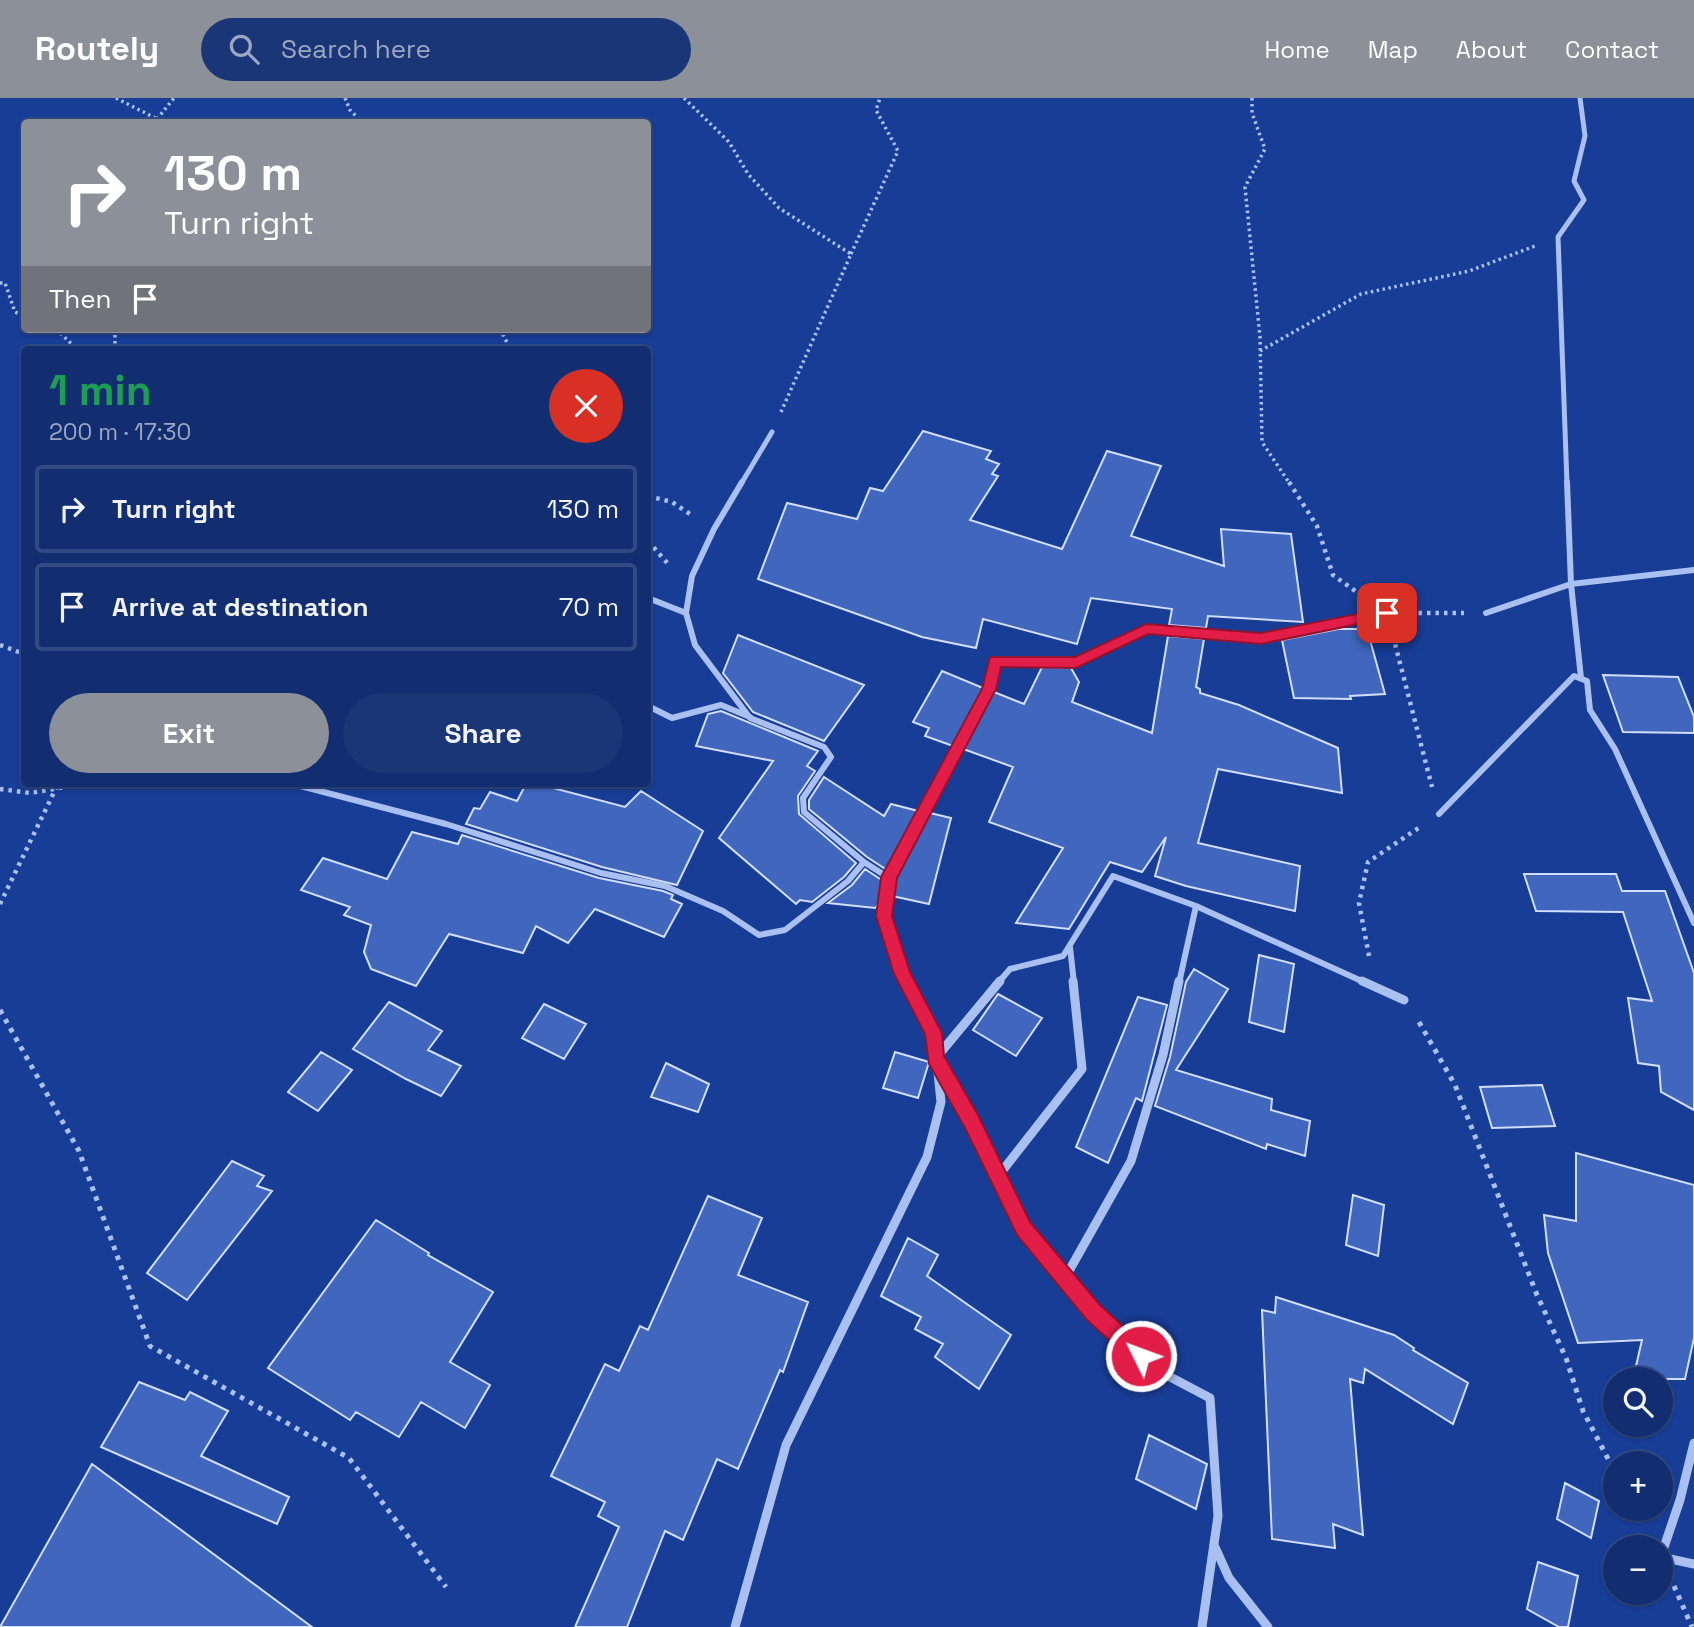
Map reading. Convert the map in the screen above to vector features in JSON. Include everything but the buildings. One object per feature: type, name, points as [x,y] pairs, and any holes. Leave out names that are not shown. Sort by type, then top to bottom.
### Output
[{"type":"street","points":[[1580,98],[1585,136],[1574,181],[1584,201],[1558,237],[1571,584],[1581,678]]},
{"type":"street","points":[[751,718],[695,645],[686,613],[692,576],[714,530],[772,432]]},
{"type":"street","points":[[1486,613],[1571,584],[1694,570]]},
{"type":"street","points":[[651,599],[686,613]]},
{"type":"street","points":[[735,1627],[786,1445],[927,1157],[941,1102],[934,1033],[902,974],[884,916],[889,877],[989,689],[996,661],[1076,662],[1146,629],[1261,638],[1387,613]]},
{"type":"street","points":[[1439,814],[1574,676],[1581,678],[1587,681],[1590,710],[1615,749],[1694,923]]},
{"type":"street","points":[[651,708],[671,718],[721,705],[824,747],[831,757],[803,798],[804,811],[864,862],[889,877]]},
{"type":"street","points":[[304,787],[446,824],[601,873],[665,886],[723,911],[759,935],[785,930],[848,881],[864,862]]},
{"type":"street","points":[[935,1058],[1010,969],[1063,956],[1113,876],[1196,906],[1404,1000]]},
{"type":"street","points":[[1065,1278],[1130,1161],[1163,1055],[1196,906]]},
{"type":"street","points":[[999,1175],[1082,1069],[1070,946]]},
{"type":"street","points":[[935,1058],[999,1175],[1024,1228],[1093,1312],[1157,1370],[1210,1398],[1218,1516],[1202,1627]]},
{"type":"street","points":[[1668,1535],[1694,1443]]},
{"type":"street","points":[[1214,1544],[1229,1578],[1268,1627]]},
{"type":"street","points":[[1673,1560],[1694,1564]]},
{"type":"path","points":[[116,98],[153,119]]},
{"type":"path","points":[[158,119],[174,98]]},
{"type":"path","points":[[345,98],[350,110],[359,119]]},
{"type":"path","points":[[684,98],[729,142],[748,174],[779,208],[851,254]]},
{"type":"path","points":[[772,432],[898,151],[876,110],[880,98]]},
{"type":"path","points":[[1252,98],[1252,113],[1265,149],[1245,187],[1260,351],[1262,442],[1317,526],[1333,575],[1387,613],[1486,613]]},
{"type":"path","points":[[1260,351],[1361,294],[1469,271],[1558,237]]},
{"type":"path","points":[[0,282],[5,284],[15,312],[21,315]]},
{"type":"path","points":[[60,333],[74,346]]},
{"type":"path","points":[[651,497],[672,502],[714,530]]},
{"type":"path","points":[[1374,962],[1366,953],[1359,903],[1368,862],[1439,814],[1387,613]]},
{"type":"path","points":[[0,645],[21,653]]},
{"type":"path","points":[[0,789],[30,793],[53,787]]},
{"type":"path","points":[[0,904],[57,787]]},
{"type":"path","points":[[1404,1000],[1455,1086],[1537,1295],[1566,1358],[1583,1411],[1604,1451]]},
{"type":"path","points":[[0,1010],[79,1151],[150,1346],[349,1458],[446,1587]]},
{"type":"path","points":[[1673,1585],[1692,1627]]},
{"type":"route","points":[[1141,1356],[1093,1312],[1024,1228],[972,1122],[935,1058],[934,1033],[902,974],[884,916],[889,877],[989,689],[996,661],[1076,662],[1146,629],[1261,638],[1387,613]]}]
